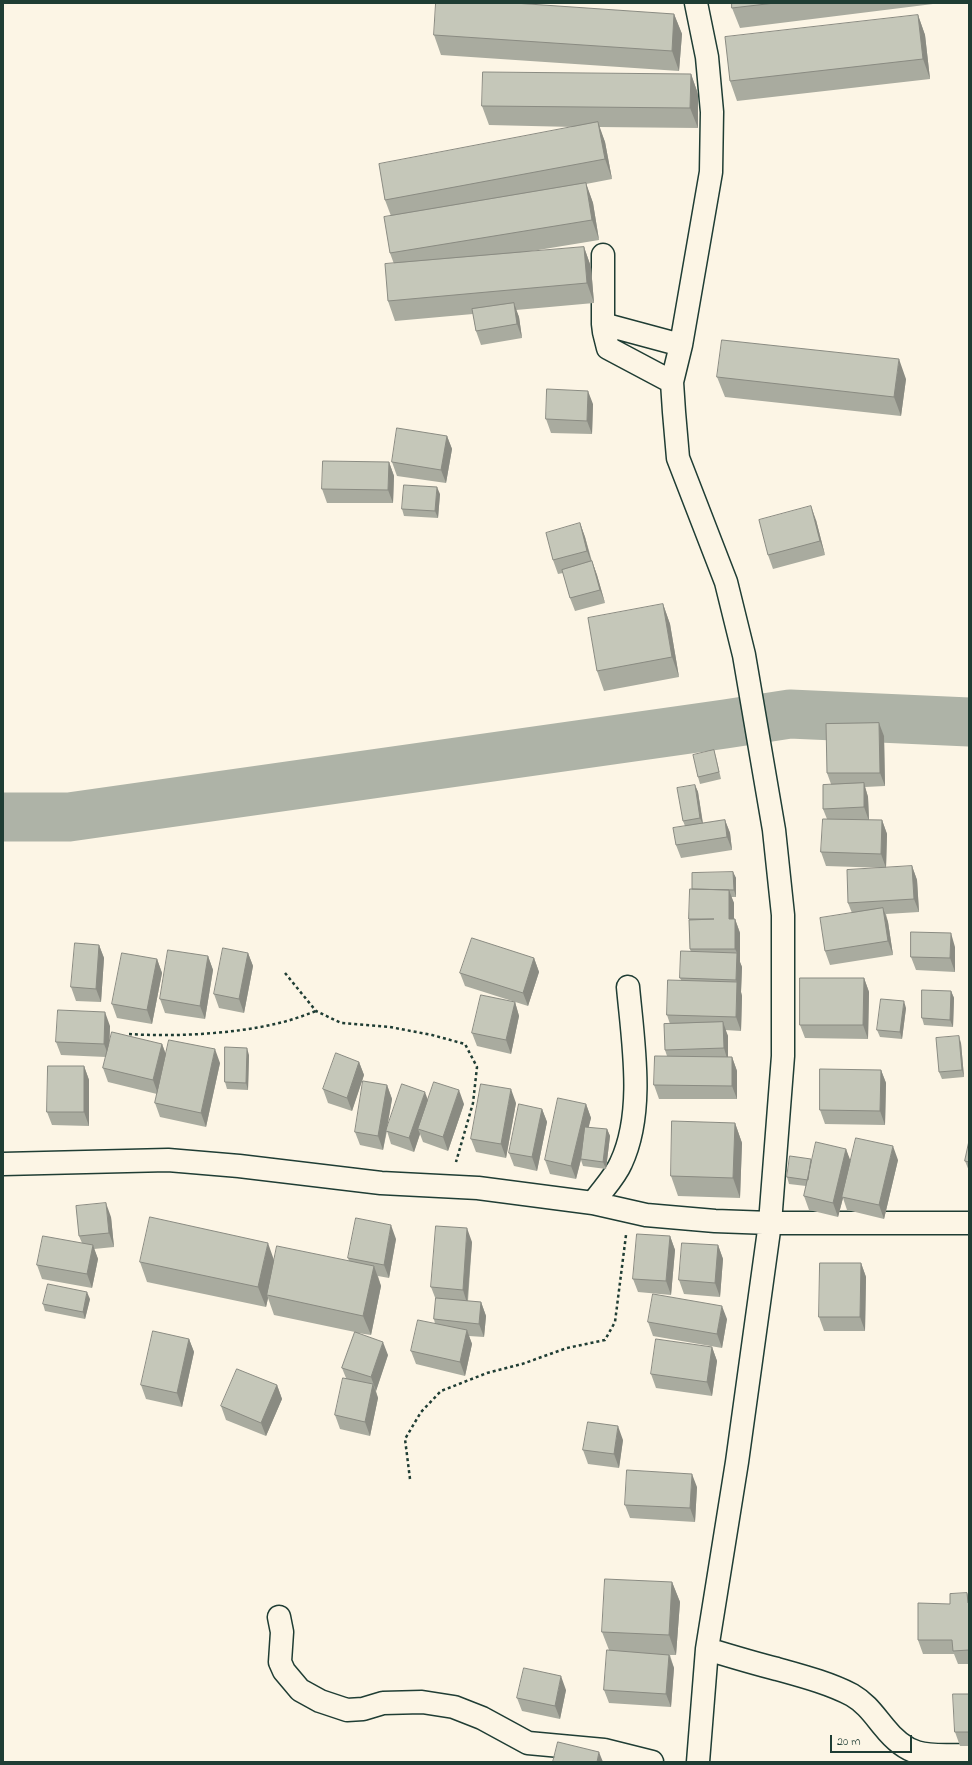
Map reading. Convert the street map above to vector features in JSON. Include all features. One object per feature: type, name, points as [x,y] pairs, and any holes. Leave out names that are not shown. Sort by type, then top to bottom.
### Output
[{"type":"street","points":[[696,3],[707,57],[712,112],[711,172],[681,345],[672,382],[678,458],[726,582],[744,654],[774,830],[783,915],[783,1056],[770,1223],[737,1462],[707,1648],[698,1762]]},
{"type":"street","points":[[603,255],[603,324],[608,348],[672,382]]},
{"type":"street","points":[[603,324],[681,345]]},
{"type":"street","points":[[593,1203],[621,1164],[632,1133],[636,1102],[628,987]]},
{"type":"street","points":[[3,1164],[168,1160],[239,1166],[381,1183],[449,1185],[593,1203],[646,1215],[707,1220],[770,1223],[969,1223]]},
{"type":"street","points":[[279,1617],[282,1632],[280,1662],[284,1671],[300,1690],[320,1701],[347,1710],[363,1709],[383,1703],[422,1702],[454,1706],[482,1718],[528,1743],[604,1750],[652,1762]]},
{"type":"street","points":[[707,1648],[829,1685],[853,1696],[870,1709],[885,1729],[912,1752],[925,1755],[969,1755]]},
{"type":"path","points":[[285,973],[316,1011],[341,1023],[390,1027],[432,1035],[465,1044],[477,1067],[473,1103],[449,1185]]},
{"type":"path","points":[[129,1034],[145,1035],[242,1030],[276,1024],[316,1011]]},
{"type":"path","points":[[410,1479],[405,1439],[421,1412],[441,1391],[487,1373],[522,1364],[567,1348],[605,1340],[615,1322],[630,1211]]},
{"type":"building","points":[[436,3],[514,3],[674,14],[672,51],[434,35]]},
{"type":"building","points":[[732,3],[775,3],[732,8]]},
{"type":"building","points":[[918,15],[923,59],[730,81],[725,37]]},
{"type":"building","points":[[483,72],[691,74],[690,108],[482,106]]},
{"type":"building","points":[[598,122],[605,159],[385,200],[379,164]]},
{"type":"building","points":[[586,183],[592,220],[390,253],[384,217]]},
{"type":"building","points":[[584,247],[587,283],[388,301],[385,264]]},
{"type":"building","points":[[514,303],[517,324],[476,331],[472,309]]},
{"type":"building","points":[[722,340],[899,359],[894,397],[717,377]]},
{"type":"building","points":[[547,389],[588,391],[587,421],[546,419]]},
{"type":"building","points":[[397,428],[447,436],[441,470],[392,462]]},
{"type":"building","points":[[323,461],[389,462],[388,490],[322,489]]},
{"type":"building","points":[[404,485],[437,487],[435,511],[402,509]]},
{"type":"building","points":[[811,506],[820,541],[768,555],[759,520]]},
{"type":"building","points":[[580,523],[587,551],[553,560],[546,533]]},
{"type":"building","points":[[592,561],[600,590],[570,598],[562,570]]},
{"type":"building","points":[[663,604],[672,657],[597,671],[588,618]]},
{"type":"building","points":[[879,723],[880,773],[827,773],[826,724]]},
{"type":"building","points":[[714,750],[719,772],[698,777],[693,755]]},
{"type":"building","points":[[864,783],[864,807],[823,809],[823,785]]},
{"type":"building","points":[[695,785],[700,818],[683,821],[677,788]]},
{"type":"building","points":[[823,819],[882,820],[881,854],[821,852]]},
{"type":"building","points":[[725,820],[727,837],[676,845],[673,828]]},
{"type":"building","points":[[912,866],[914,899],[848,903],[847,870]]},
{"type":"building","points":[[733,872],[734,890],[692,889],[692,873]]},
{"type":"building","points":[[690,889],[729,890],[729,919],[735,919],[735,949],[690,949],[689,920],[714,919],[689,919]]},
{"type":"building","points":[[883,908],[888,941],[825,951],[820,918]]},
{"type":"building","points":[[911,932],[951,933],[950,958],[911,957]]},
{"type":"building","points":[[472,938],[534,958],[523,993],[460,973]]},
{"type":"building","points":[[75,943],[99,945],[96,989],[71,987]]},
{"type":"building","points":[[223,948],[248,953],[239,999],[214,994]]},
{"type":"building","points":[[168,950],[208,956],[200,1006],[160,999]]},
{"type":"building","points":[[681,951],[737,953],[736,980],[680,978]]},
{"type":"building","points":[[122,953],[157,959],[147,1010],[112,1004]]},
{"type":"building","points":[[800,978],[864,978],[863,1025],[800,1025]]},
{"type":"building","points":[[668,980],[737,982],[736,1017],[667,1015]]},
{"type":"building","points":[[922,990],[951,991],[950,1020],[922,1018]]},
{"type":"building","points":[[481,995],[515,1002],[506,1040],[472,1033]]},
{"type":"building","points":[[881,999],[904,1001],[900,1032],[877,1030]]},
{"type":"building","points":[[58,1010],[105,1012],[104,1044],[56,1042]]},
{"type":"building","points":[[723,1022],[724,1048],[665,1050],[664,1024]]},
{"type":"building","points":[[112,1032],[162,1044],[153,1080],[103,1068]]},
{"type":"building","points":[[959,1036],[962,1070],[939,1072],[936,1038]]},
{"type":"building","points":[[169,1040],[215,1049],[201,1113],[155,1103]]},
{"type":"building","points":[[225,1047],[247,1048],[246,1083],[225,1082]]},
{"type":"building","points":[[336,1053],[359,1062],[347,1098],[323,1089]]},
{"type":"building","points":[[655,1056],[732,1057],[732,1086],[654,1085]]},
{"type":"building","points":[[48,1066],[84,1066],[84,1112],[47,1112]]},
{"type":"building","points":[[820,1069],[881,1070],[880,1111],[820,1110]]},
{"type":"building","points":[[363,1081],[387,1085],[378,1136],[355,1132]]},
{"type":"building","points":[[434,1082],[459,1090],[443,1137],[418,1129]]},
{"type":"building","points":[[402,1084],[425,1092],[409,1138],[386,1131]]},
{"type":"building","points":[[481,1084],[511,1089],[501,1144],[471,1139]]},
{"type":"building","points":[[558,1098],[586,1104],[571,1166],[545,1160]]},
{"type":"building","points":[[519,1104],[542,1109],[532,1157],[509,1153]]},
{"type":"building","points":[[672,1121],[735,1123],[733,1178],[671,1176]]},
{"type":"building","points":[[585,1127],[607,1129],[603,1162],[581,1159]]},
{"type":"building","points":[[856,1138],[893,1146],[879,1205],[842,1197]]},
{"type":"building","points":[[969,1141],[969,1162],[965,1161]]},
{"type":"building","points":[[816,1142],[846,1149],[833,1203],[804,1196]]},
{"type":"building","points":[[790,1156],[811,1159],[808,1180],[787,1177]]},
{"type":"building","points":[[106,1203],[109,1233],[79,1236],[76,1206]]},
{"type":"building","points":[[150,1217],[268,1243],[258,1287],[140,1262]]},
{"type":"building","points":[[356,1218],[391,1225],[384,1265],[348,1258]]},
{"type":"building","points":[[436,1226],[467,1228],[463,1290],[431,1287]]},
{"type":"building","points":[[637,1234],[670,1236],[666,1281],[633,1279]]},
{"type":"building","points":[[43,1236],[93,1245],[87,1274],[37,1265]]},
{"type":"building","points":[[682,1243],[718,1245],[715,1283],[679,1280]]},
{"type":"building","points":[[277,1246],[374,1266],[363,1316],[267,1295]]},
{"type":"building","points":[[820,1263],[861,1263],[860,1317],[819,1317]]},
{"type":"building","points":[[48,1284],[87,1292],[83,1312],[43,1304]]},
{"type":"building","points":[[653,1294],[722,1306],[717,1334],[648,1322]]},
{"type":"building","points":[[436,1298],[481,1302],[479,1324],[434,1319]]},
{"type":"building","points":[[418,1320],[467,1330],[460,1362],[411,1351]]},
{"type":"building","points":[[153,1331],[189,1339],[177,1393],[141,1385]]},
{"type":"building","points":[[355,1332],[383,1342],[371,1377],[342,1368]]},
{"type":"building","points":[[656,1339],[712,1347],[707,1382],[651,1374]]},
{"type":"building","points":[[237,1369],[277,1385],[261,1423],[221,1406]]},
{"type":"building","points":[[343,1378],[373,1384],[365,1422],[335,1415]]},
{"type":"building","points":[[588,1422],[618,1426],[614,1454],[583,1450]]},
{"type":"building","points":[[627,1470],[692,1474],[690,1508],[625,1505]]},
{"type":"building","points":[[605,1579],[672,1582],[669,1635],[602,1632]]},
{"type":"building","points":[[967,1593],[969,1604],[969,1650],[953,1651],[952,1640],[918,1640],[918,1603],[950,1604],[950,1594]]},
{"type":"building","points":[[607,1650],[669,1655],[666,1694],[604,1690]]},
{"type":"building","points":[[524,1668],[561,1676],[555,1706],[517,1698]]},
{"type":"building","points":[[953,1694],[969,1694],[969,1732],[955,1732]]},
{"type":"building","points":[[558,1742],[599,1752],[597,1762],[553,1762]]},
{"type":"waterway","points":[[3,817],[69,817],[790,714],[969,722]]}]
